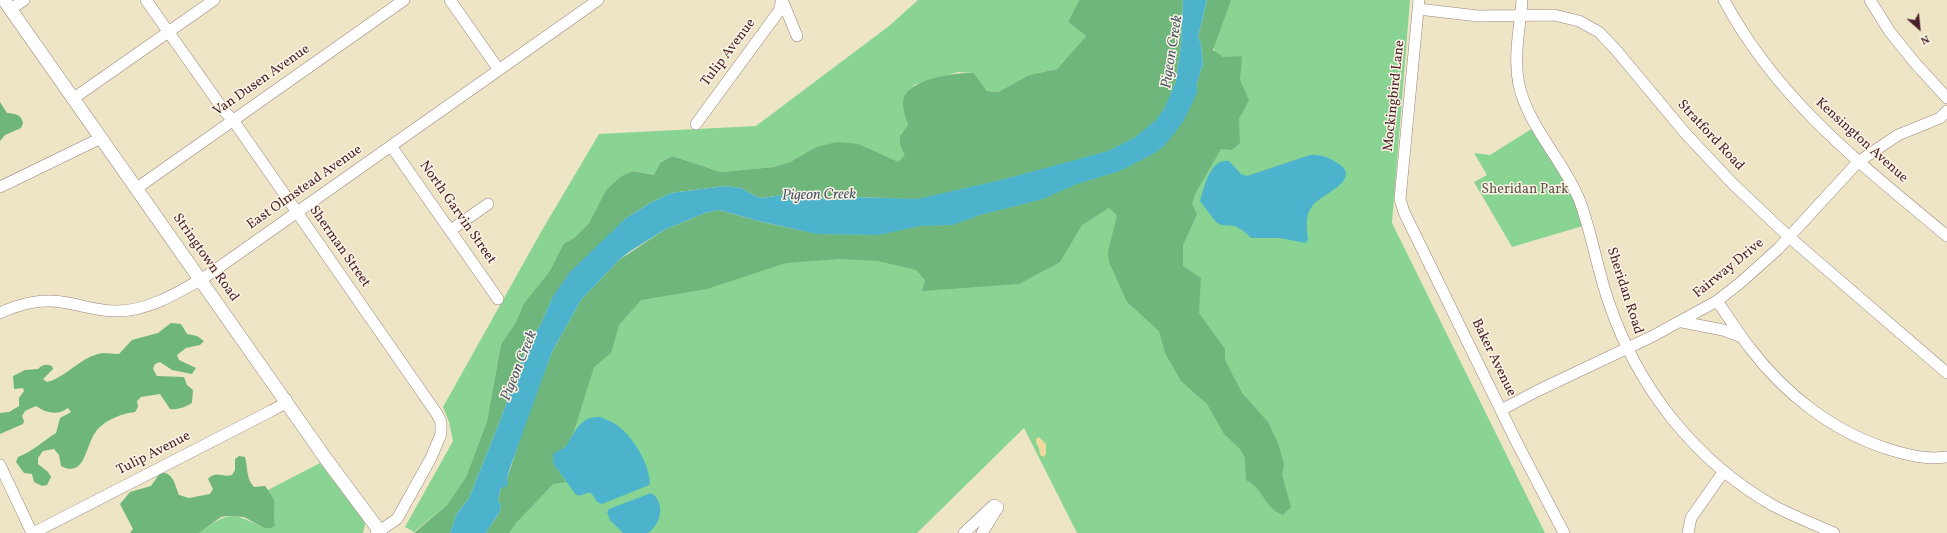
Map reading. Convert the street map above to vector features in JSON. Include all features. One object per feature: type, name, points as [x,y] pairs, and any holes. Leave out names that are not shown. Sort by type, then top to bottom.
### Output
[{"type":"main road","name":"Stringtown Road","points":[[8,5],[286,399],[326,459],[379,532]]},
{"type":"street","points":[[8,5],[24,0]]},
{"type":"street","name":"Sherman Street","points":[[146,0],[225,112],[233,120],[296,213],[437,414],[441,422],[441,434],[436,448],[397,519],[379,532]]},
{"type":"street","points":[[74,98],[214,0]]},
{"type":"street","name":"Van Dusen Avenue","points":[[137,188],[404,0]]},
{"type":"street","points":[[450,0],[499,70]]},
{"type":"street","name":"East Olmstead Avenue","points":[[0,314],[20,304],[48,301],[116,311],[139,308],[163,299],[201,279],[598,0]]},
{"type":"street","points":[[782,0],[797,36]]},
{"type":"street","name":"Tulip Avenue","points":[[696,124],[779,11],[782,0]]},
{"type":"street","name":"Sheridan Road","points":[[1522,0],[1517,61],[1522,97],[1536,125],[1557,157],[1578,197],[1590,231],[1608,302],[1626,348],[1642,377],[1668,414],[1693,442],[1724,471],[1774,506],[1834,533]]},
{"type":"street","name":"Kensington Avenue","points":[[1724,0],[1744,34],[1782,86],[1832,138],[1858,162],[1947,236]]},
{"type":"street","points":[[1870,0],[1890,32],[1915,63],[1947,98]]},
{"type":"street","name":"Stratford Road","points":[[1419,5],[1478,16],[1554,15],[1579,21],[1599,32],[1616,50],[1686,134],[1733,184],[1789,237],[1947,373]]},
{"type":"street","name":"Mockingbird Lane","points":[[1400,195],[1419,5]]},
{"type":"street","name":"Fairway Drive","points":[[1501,410],[1682,322],[1717,301],[1761,265],[1858,162],[1898,135],[1940,118],[1947,111]]},
{"type":"street","points":[[0,187],[102,138]]},
{"type":"street","name":"North Garvin Street","points":[[391,146],[498,299]]},
{"type":"street","name":"Baker Avenue","points":[[1400,195],[1404,212],[1501,410],[1564,533]]},
{"type":"street","points":[[451,230],[488,204]]},
{"type":"street","points":[[1717,301],[1742,337],[1786,388],[1806,405],[1832,423],[1878,446],[1924,458],[1947,457]]},
{"type":"street","points":[[1682,322],[1723,330],[1742,337]]},
{"type":"street","name":"Tulip Avenue","points":[[33,533],[271,411],[282,405],[286,399]]},
{"type":"street","points":[[0,465],[33,533]]},
{"type":"street","points":[[1688,533],[1691,518],[1724,471]]},
{"type":"street","points":[[964,533],[994,506],[998,507],[982,533]]},
{"type":"green space","points":[[918,0],[1079,0],[1068,22],[1086,36],[1057,69],[1029,75],[998,92],[987,91],[974,73],[958,72],[914,85],[903,103],[908,125],[901,133],[906,155],[898,163],[859,144],[816,147],[790,162],[774,167],[721,172],[672,156],[660,163],[654,175],[633,171],[606,190],[589,223],[574,238],[564,243],[549,272],[524,303],[515,324],[501,344],[487,421],[466,477],[447,505],[414,532],[405,527],[453,441],[449,422],[443,407],[541,232],[599,134],[756,126],[889,26]]},
{"type":"green space","points":[[1079,0],[1183,0],[1181,45],[1176,81],[1164,109],[1155,121],[1134,138],[1108,151],[1001,180],[917,199],[852,197],[833,200],[788,194],[763,198],[757,197],[741,188],[725,186],[671,193],[652,202],[626,218],[552,298],[540,326],[529,340],[501,418],[469,498],[456,515],[450,533],[414,533],[447,505],[466,477],[487,421],[501,344],[515,324],[524,303],[549,272],[564,243],[574,238],[589,223],[606,190],[622,176],[633,171],[654,175],[660,163],[672,156],[721,172],[774,167],[790,162],[816,147],[837,142],[859,144],[898,162],[905,155],[900,143],[900,136],[908,125],[903,103],[905,95],[912,88],[921,83],[944,76],[974,73],[987,91],[998,92],[1029,75],[1057,69],[1086,36],[1068,22]]},
{"type":"green space","points":[[1207,0],[1231,0],[1213,50],[1223,57],[1242,56],[1240,80],[1249,100],[1239,119],[1240,143],[1232,150],[1221,149],[1195,194],[1192,204],[1197,214],[1183,245],[1183,266],[1201,278],[1199,313],[1225,349],[1225,360],[1242,393],[1268,422],[1278,443],[1284,464],[1282,475],[1291,507],[1283,515],[1272,508],[1257,489],[1246,480],[1245,458],[1240,449],[1224,434],[1207,404],[1181,381],[1165,353],[1159,331],[1127,302],[1109,262],[1108,252],[1117,215],[1109,208],[1082,225],[1060,262],[1019,284],[922,291],[925,280],[916,270],[878,261],[839,259],[786,263],[707,289],[641,300],[619,325],[611,353],[594,367],[574,431],[568,444],[560,450],[553,463],[566,482],[553,484],[516,523],[509,533],[486,533],[500,511],[501,505],[498,500],[501,488],[507,479],[529,411],[552,352],[581,300],[619,260],[664,230],[705,213],[719,210],[762,222],[817,234],[879,235],[920,226],[953,225],[980,215],[1043,199],[1077,184],[1120,171],[1155,153],[1164,146],[1197,93],[1197,83],[1203,64],[1201,44],[1198,37]]},
{"type":"green space","points":[[1209,0],[1410,0],[1392,223],[1545,533],[1077,533],[1024,428],[917,533],[499,533],[621,298],[1217,78]]},
{"type":"green space","points":[[0,102],[7,113],[18,115],[23,123],[21,128],[5,135],[0,141]]},
{"type":"green space","name":"Sheridan Park","points":[[1533,128],[1570,188],[1583,226],[1512,247],[1474,182],[1487,175],[1474,153],[1490,155]]},
{"type":"green space","points":[[171,323],[181,324],[187,334],[197,336],[204,341],[200,345],[186,348],[177,355],[179,360],[196,368],[192,374],[172,370],[160,362],[155,364],[153,369],[157,376],[184,377],[187,385],[193,390],[192,403],[181,408],[170,409],[160,394],[141,397],[137,401],[138,407],[135,412],[114,418],[100,426],[93,436],[84,458],[75,468],[69,469],[61,466],[59,455],[54,449],[43,451],[38,458],[38,464],[48,472],[51,477],[47,485],[42,486],[34,482],[32,474],[24,473],[16,462],[18,457],[33,449],[56,433],[60,418],[71,412],[68,408],[60,412],[52,413],[36,406],[25,411],[22,416],[24,421],[23,424],[0,434],[0,413],[9,412],[19,406],[19,398],[24,391],[23,388],[14,389],[13,376],[25,370],[38,369],[43,365],[48,365],[52,366],[53,369],[43,379],[47,382],[61,376],[81,362],[95,355],[103,353],[119,354],[132,340],[158,333]]},
{"type":"green space","points":[[239,456],[245,457],[248,477],[251,484],[254,487],[265,486],[273,498],[275,502],[275,526],[264,528],[244,517],[227,516],[221,517],[199,533],[130,533],[133,529],[120,504],[130,492],[151,486],[160,473],[164,473],[171,476],[179,495],[189,498],[210,494],[213,489],[208,479],[214,475],[232,475],[235,470],[235,459]]},
{"type":"green space","points":[[320,463],[364,521],[365,525],[363,533],[199,533],[217,521],[230,516],[253,522],[264,528],[275,509],[274,501],[268,490]]},
{"type":"sand","points":[[1039,437],[1046,444],[1046,454],[1044,457],[1040,455],[1039,448],[1036,443],[1036,439]]},
{"type":"water","name":"Pigeon Creek","points":[[1183,0],[1207,0],[1198,37],[1201,44],[1203,64],[1197,83],[1197,93],[1183,122],[1164,146],[1155,153],[1120,171],[1077,184],[1043,199],[980,215],[953,225],[920,226],[879,235],[817,234],[762,222],[719,210],[705,213],[664,230],[629,252],[619,260],[581,300],[552,352],[510,468],[507,479],[508,486],[501,488],[498,500],[501,505],[500,511],[486,533],[450,533],[456,515],[469,498],[501,418],[529,340],[540,326],[552,298],[570,272],[626,218],[652,202],[671,193],[725,186],[741,188],[757,197],[763,198],[788,194],[833,200],[852,197],[917,199],[1001,180],[1108,151],[1134,138],[1155,121],[1164,109],[1176,81],[1181,45]]},
{"type":"water","points":[[1310,155],[1329,158],[1336,162],[1345,170],[1346,176],[1338,187],[1317,201],[1310,209],[1307,217],[1308,240],[1306,243],[1279,238],[1251,238],[1235,226],[1221,225],[1216,222],[1200,201],[1209,175],[1217,164],[1222,161],[1229,161],[1241,174],[1247,176]]},
{"type":"water","points":[[600,417],[617,425],[629,436],[647,467],[650,483],[649,485],[602,504],[597,502],[590,493],[576,495],[553,463],[553,454],[567,445],[580,424],[588,419]]},
{"type":"water","points":[[651,493],[659,502],[660,513],[656,525],[648,533],[623,533],[610,520],[607,512],[609,509]]}]
